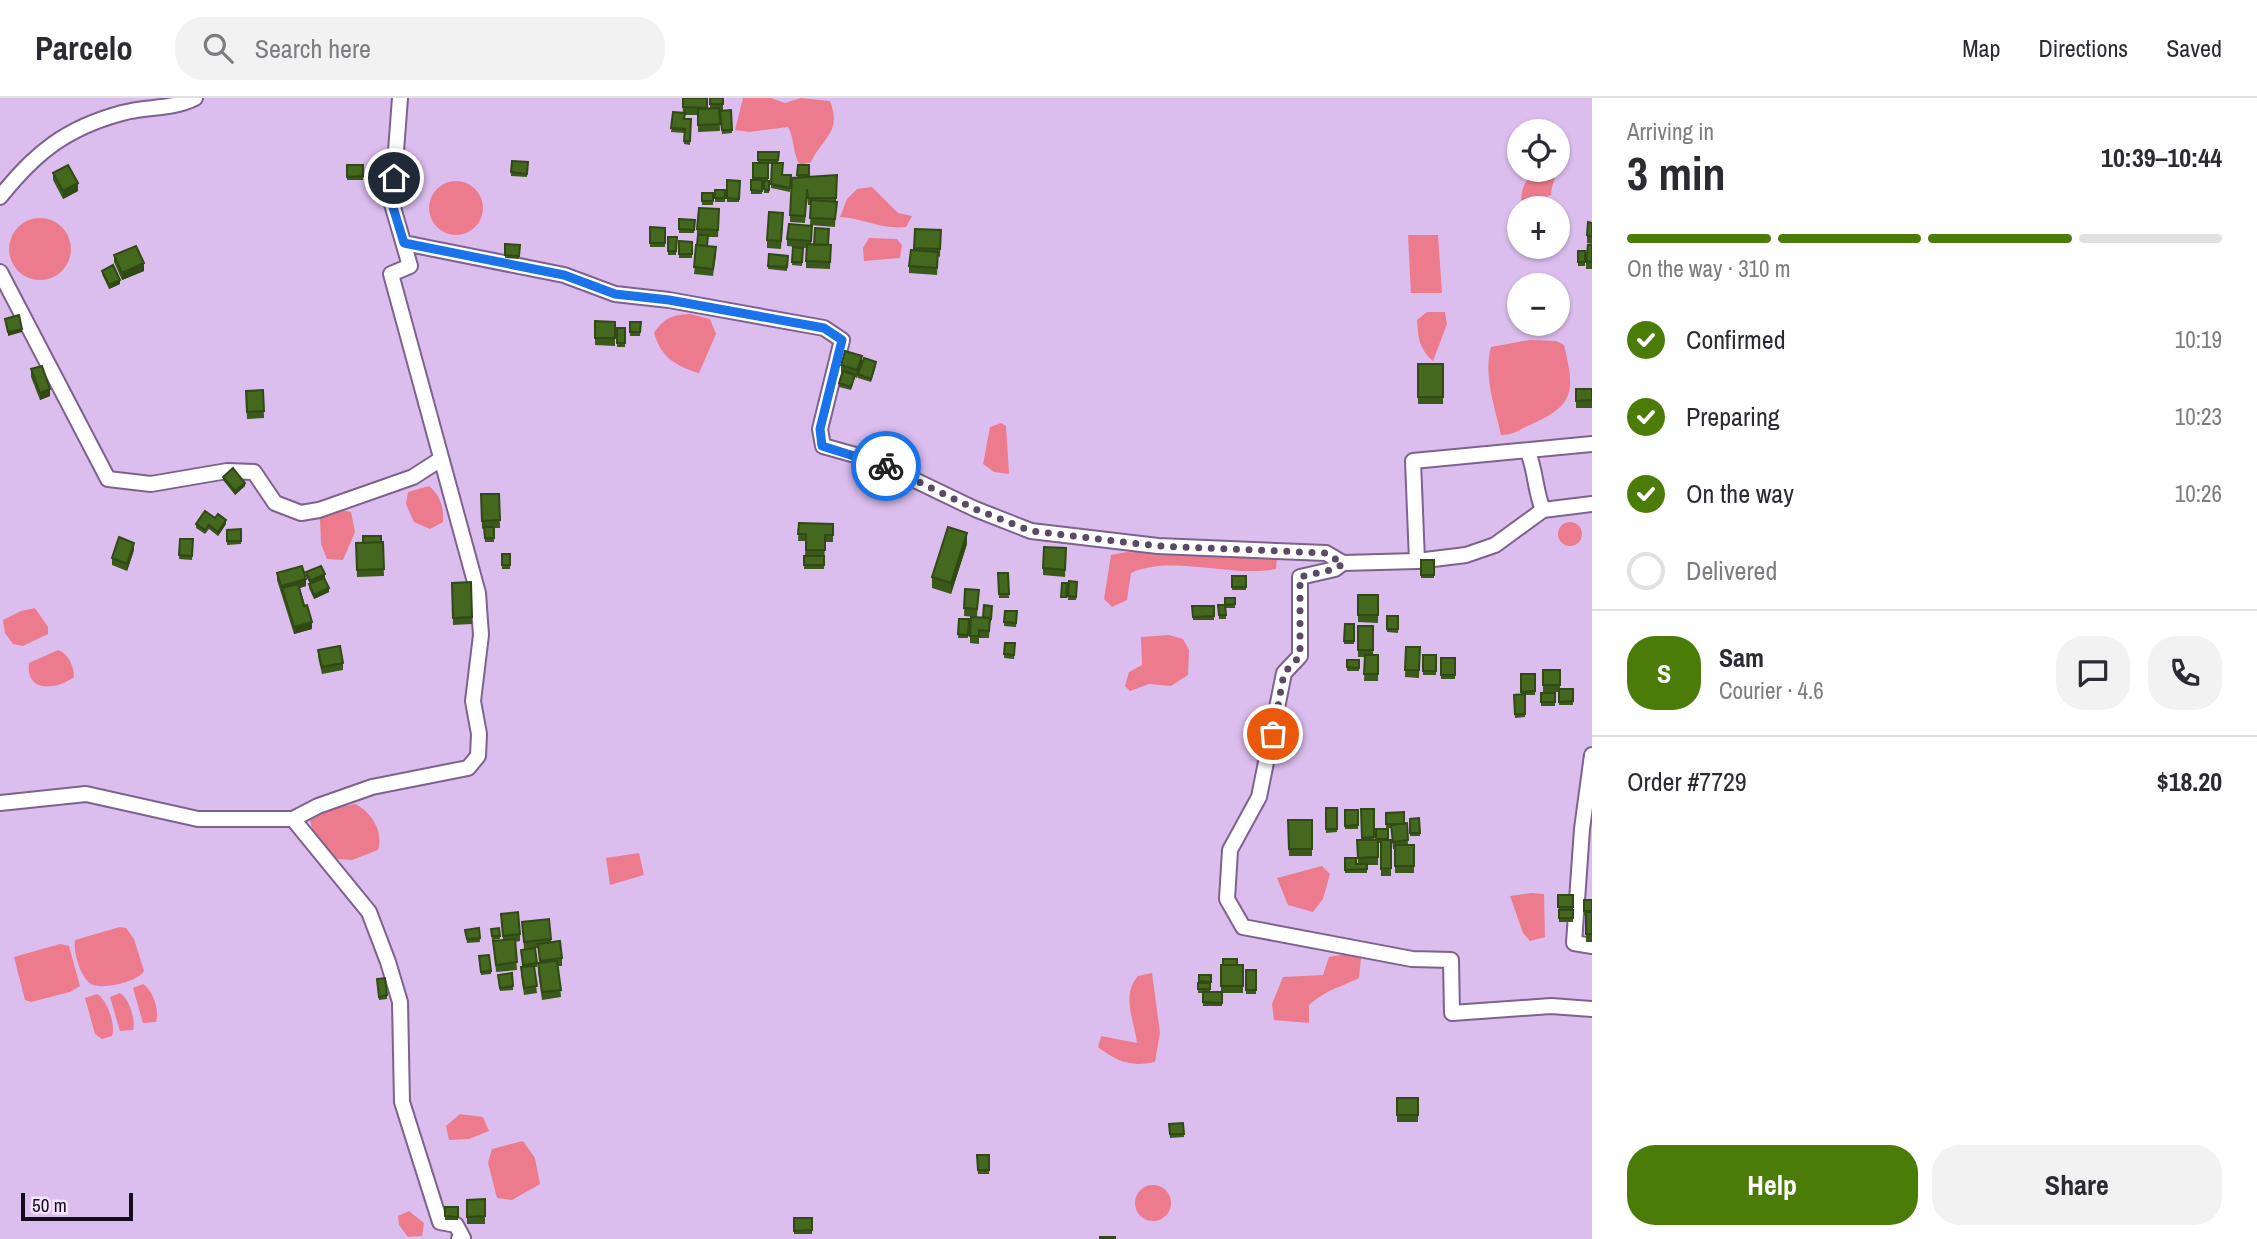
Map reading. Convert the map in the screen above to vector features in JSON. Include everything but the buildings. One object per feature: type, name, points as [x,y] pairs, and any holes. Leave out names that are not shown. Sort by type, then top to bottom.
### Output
[{"type":"street","points":[[0,197],[30,160],[77,129],[124,112],[179,106],[195,98]]},
{"type":"street","points":[[0,803],[86,794],[198,819],[293,819],[318,806],[372,787],[468,768],[478,756],[479,734],[473,701],[481,635],[478,593],[391,274],[411,266],[392,204],[400,98]]},
{"type":"street","points":[[404,243],[564,275],[615,294],[669,300],[824,328],[837,333],[842,340],[820,429],[822,446],[873,460],[975,509],[1031,531],[1158,546],[1326,553],[1343,564]]},
{"type":"street","points":[[0,272],[108,480],[152,484],[227,471],[254,472],[275,503],[301,513],[319,510],[413,477],[441,459]]},
{"type":"street","points":[[1418,561],[1413,461],[1592,444]]},
{"type":"street","points":[[1528,452],[1536,471],[1537,496],[1543,510]]},
{"type":"street","points":[[1592,504],[1543,510],[1495,545],[1466,555],[1418,561],[1343,564],[1335,569],[1300,577],[1300,656],[1284,673],[1259,797],[1230,850],[1227,899],[1243,927],[1412,959],[1451,960],[1452,1013],[1551,1006],[1592,1009]]},
{"type":"street","points":[[1592,755],[1582,830],[1574,943],[1592,946]]},
{"type":"street","points":[[293,819],[369,912],[400,1002],[402,1102],[440,1222],[456,1224],[463,1238],[459,1239]]},
{"type":"shaded area","points":[[743,98],[771,98],[785,103],[801,98],[830,101],[834,120],[830,134],[811,162],[800,165],[788,127],[749,132],[735,130]]},
{"type":"shaded area","points":[[456,181],[475,189],[483,208],[475,227],[456,235],[437,227],[429,208],[437,189]]},
{"type":"shaded area","points":[[1553,182],[1549,196],[1521,196],[1525,184]]},
{"type":"shaded area","points":[[872,187],[898,213],[912,216],[906,227],[889,227],[840,217],[847,199],[857,189]]},
{"type":"shaded area","points":[[40,218],[62,227],[71,249],[62,271],[40,280],[18,271],[9,249],[18,227]]},
{"type":"shaded area","points":[[1408,235],[1438,235],[1442,293],[1411,293]]},
{"type":"shaded area","points":[[869,238],[897,239],[902,245],[900,258],[864,261],[863,248]]},
{"type":"shaded area","points":[[1427,312],[1445,312],[1447,324],[1433,361],[1422,347],[1418,332],[1417,320]]},
{"type":"shaded area","points":[[690,314],[710,319],[716,334],[699,373],[670,359],[654,333],[669,318]]},
{"type":"shaded area","points":[[1529,340],[1556,341],[1564,345],[1570,374],[1568,394],[1564,403],[1546,417],[1514,433],[1501,435],[1489,380],[1491,347]]},
{"type":"shaded area","points":[[1001,423],[1006,426],[1009,474],[994,472],[983,464],[990,427]]},
{"type":"shaded area","points":[[429,486],[439,497],[443,517],[443,522],[430,529],[414,522],[406,504],[408,492]]},
{"type":"shaded area","points":[[328,512],[351,512],[355,532],[343,560],[327,559],[321,544],[320,518]]},
{"type":"shaded area","points":[[1570,522],[1579,525],[1582,534],[1579,543],[1570,546],[1561,543],[1558,534],[1561,525]]},
{"type":"shaded area","points":[[1127,552],[1277,558],[1276,569],[1259,571],[1182,566],[1147,568],[1131,573],[1127,600],[1112,607],[1104,599],[1111,555]]},
{"type":"shaded area","points":[[35,608],[48,627],[48,634],[23,646],[13,644],[5,633],[3,620],[21,611]]},
{"type":"shaded area","points":[[1169,635],[1183,639],[1189,650],[1188,675],[1171,686],[1149,684],[1130,691],[1125,686],[1129,672],[1142,665],[1141,637]]},
{"type":"shaded area","points":[[58,650],[70,660],[74,677],[59,685],[37,684],[29,673],[29,663]]},
{"type":"shaded area","points":[[355,804],[371,817],[378,829],[378,850],[352,860],[338,859],[318,841],[310,817],[332,808]]},
{"type":"shaded area","points":[[639,853],[644,875],[610,885],[606,858]]},
{"type":"shaded area","points":[[1322,866],[1330,874],[1323,899],[1313,912],[1288,905],[1277,878]]},
{"type":"shaded area","points":[[1544,894],[1545,937],[1530,941],[1523,933],[1510,896]]},
{"type":"shaded area","points":[[120,927],[126,928],[134,939],[144,971],[120,984],[93,985],[85,978],[79,965],[75,940]]},
{"type":"shaded area","points":[[60,944],[69,946],[80,986],[70,992],[31,1002],[25,1000],[14,957]]},
{"type":"shaded area","points":[[1346,954],[1361,958],[1359,978],[1328,992],[1309,1005],[1309,1023],[1274,1020],[1272,1004],[1283,977],[1323,975],[1329,957]]},
{"type":"shaded area","points":[[1152,973],[1160,1033],[1155,1062],[1125,1062],[1098,1047],[1101,1036],[1137,1043],[1130,1008],[1130,991],[1138,976]]},
{"type":"shaded area","points":[[143,984],[155,1001],[156,1022],[143,1023],[133,988]]},
{"type":"shaded area","points":[[120,993],[131,1010],[133,1030],[120,1031],[110,997]]},
{"type":"shaded area","points":[[97,994],[107,1007],[113,1026],[112,1036],[102,1039],[95,1034],[85,998]]},
{"type":"shaded area","points":[[460,1114],[483,1117],[489,1131],[469,1139],[449,1140],[446,1126]]},
{"type":"shaded area","points":[[523,1141],[535,1158],[540,1184],[512,1200],[497,1198],[488,1163],[492,1149]]},
{"type":"shaded area","points":[[1153,1185],[1166,1190],[1171,1203],[1166,1216],[1153,1221],[1140,1216],[1135,1203],[1140,1190]]},
{"type":"shaded area","points":[[409,1211],[424,1223],[422,1236],[408,1237],[399,1225],[398,1216]]},
{"type":"way so far","points":[[886,466],[975,509],[1031,531],[1158,546],[1326,553],[1343,564],[1335,569],[1300,577],[1300,656],[1284,673],[1273,734]]},
{"type":"route","points":[[394,178],[392,204],[404,243],[564,275],[615,294],[669,300],[824,328],[837,333],[842,340],[840,358],[820,429],[822,446],[839,449],[886,466]]}]
